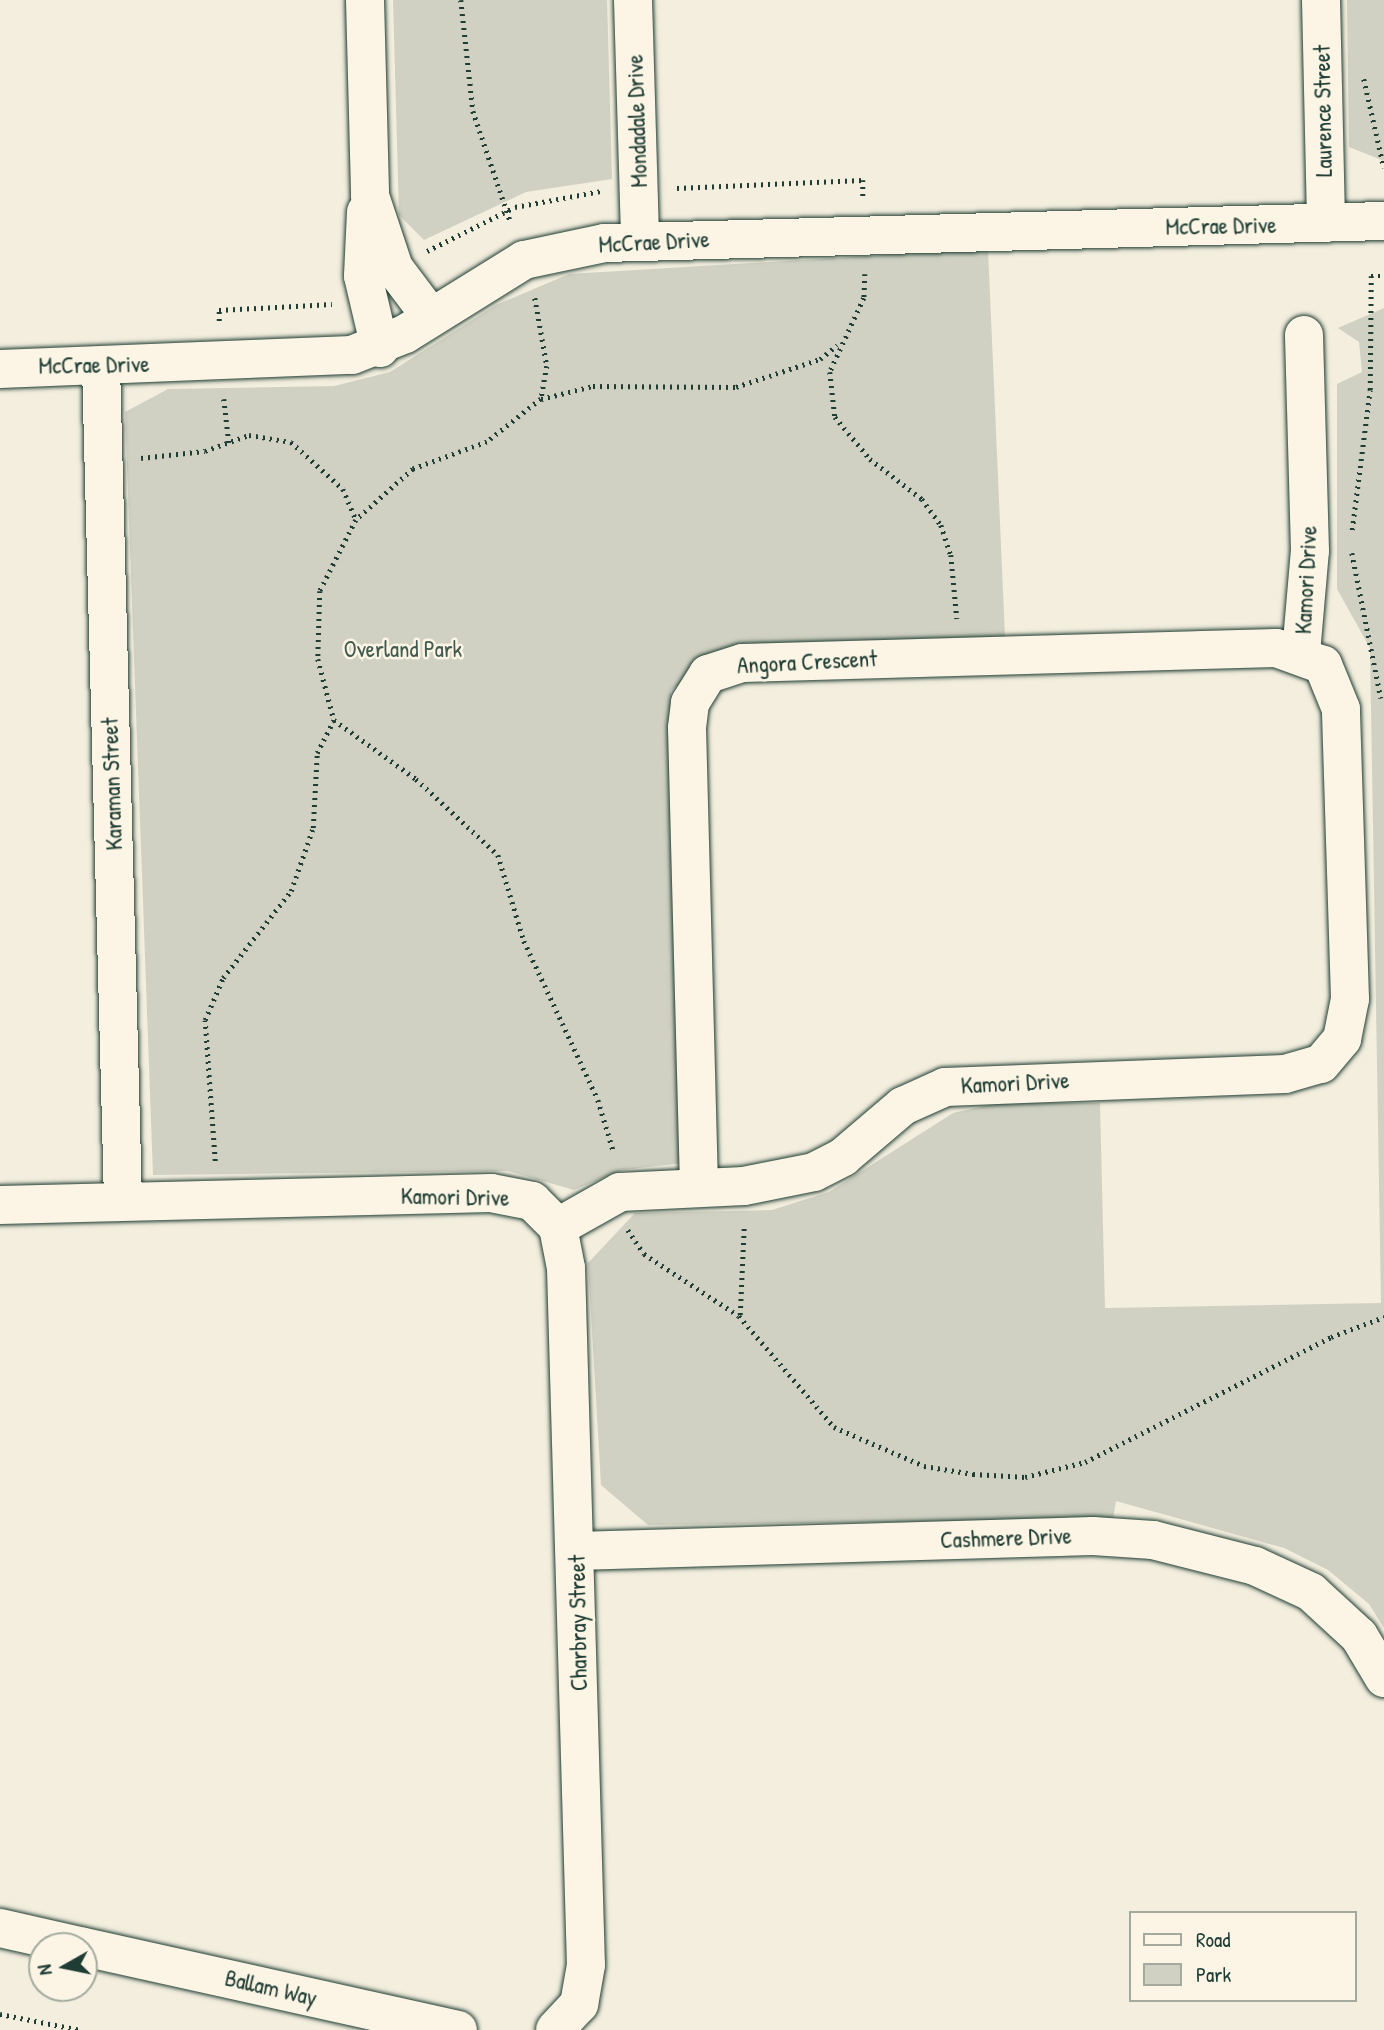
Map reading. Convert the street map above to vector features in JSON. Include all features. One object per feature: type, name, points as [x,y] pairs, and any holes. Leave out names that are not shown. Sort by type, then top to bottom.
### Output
[{"type":"street","points":[[365,0],[370,196],[360,244],[382,282],[431,317]]},
{"type":"street","name":"Mondadale Drive","points":[[633,0],[640,241]]},
{"type":"street","name":"Laurence Street","points":[[1321,0],[1326,223]]},
{"type":"street","name":"McCrae Drive","points":[[3,366],[222,362],[380,348],[524,260],[640,241],[1384,221]]},
{"type":"street","points":[[380,348],[382,282]]},
{"type":"street","name":"Kamori Drive","points":[[0,1205],[491,1193],[532,1201],[558,1227],[620,1192],[744,1186],[823,1167],[903,1106],[945,1087],[1285,1074],[1304,1072],[1335,1052],[1350,999],[1341,709],[1323,666],[1301,653],[1310,577],[1304,335]]},
{"type":"street","name":"Karaman Street","points":[[101,366],[123,1201]]},
{"type":"street","name":"Angora Crescent","points":[[699,1188],[687,728],[697,686],[715,670],[741,663],[957,655],[1276,648],[1301,653]]},
{"type":"street","name":"Charbray Street","points":[[558,1227],[566,1268],[586,1965],[584,1989],[569,2025]]},
{"type":"street","name":"Cashmere Drive","points":[[576,1551],[1093,1536],[1153,1540],[1255,1566],[1311,1592],[1359,1636],[1384,1678]]},
{"type":"street","name":"Ballam Way","points":[[0,1928],[28,1934]]},
{"type":"street","name":"Ballam Way","points":[[98,1950],[458,2030]]},
{"type":"path","points":[[1361,63],[1384,168]]},
{"type":"path","points":[[229,443],[219,310],[328,305],[382,282],[443,240],[515,206],[578,192],[863,180],[864,298],[838,344],[830,372],[835,417],[870,459],[922,499],[942,525],[951,555],[957,655]]},
{"type":"path","points":[[1382,705],[1358,606],[1352,520],[1370,390],[1371,276],[1384,276]]},
{"type":"path","points":[[541,399],[593,386],[736,387],[820,359],[838,344]]},
{"type":"path","points":[[103,461],[229,443],[249,435],[291,442],[343,489],[355,520]]},
{"type":"path","points":[[219,1200],[205,1020],[223,978],[291,891],[313,828],[317,753],[334,720]]},
{"type":"path","points":[[739,1316],[744,1186]]},
{"type":"path","points":[[0,2014],[80,2030]]},
{"type":"green space","points":[[393,0],[607,0],[612,179],[526,192],[424,240],[399,215]]},
{"type":"green space","points":[[1347,0],[1384,0],[1384,161],[1349,147]]},
{"type":"green space","name":"Overland Park","points":[[988,249],[1005,637],[737,646],[671,690],[683,1163],[622,1170],[574,1190],[508,1171],[153,1175],[125,412],[168,389],[334,386],[390,372],[496,305],[569,274]]},
{"type":"green space","points":[[1384,308],[1384,1628],[1369,1604],[1328,1570],[1284,1548],[1116,1501],[1113,1519],[648,1525],[601,1485],[588,1263],[635,1213],[772,1210],[829,1192],[953,1113],[997,1103],[1100,1103],[1105,1308],[1381,1303],[1370,648],[1337,589],[1337,384],[1362,372],[1359,342],[1338,328]]}]
